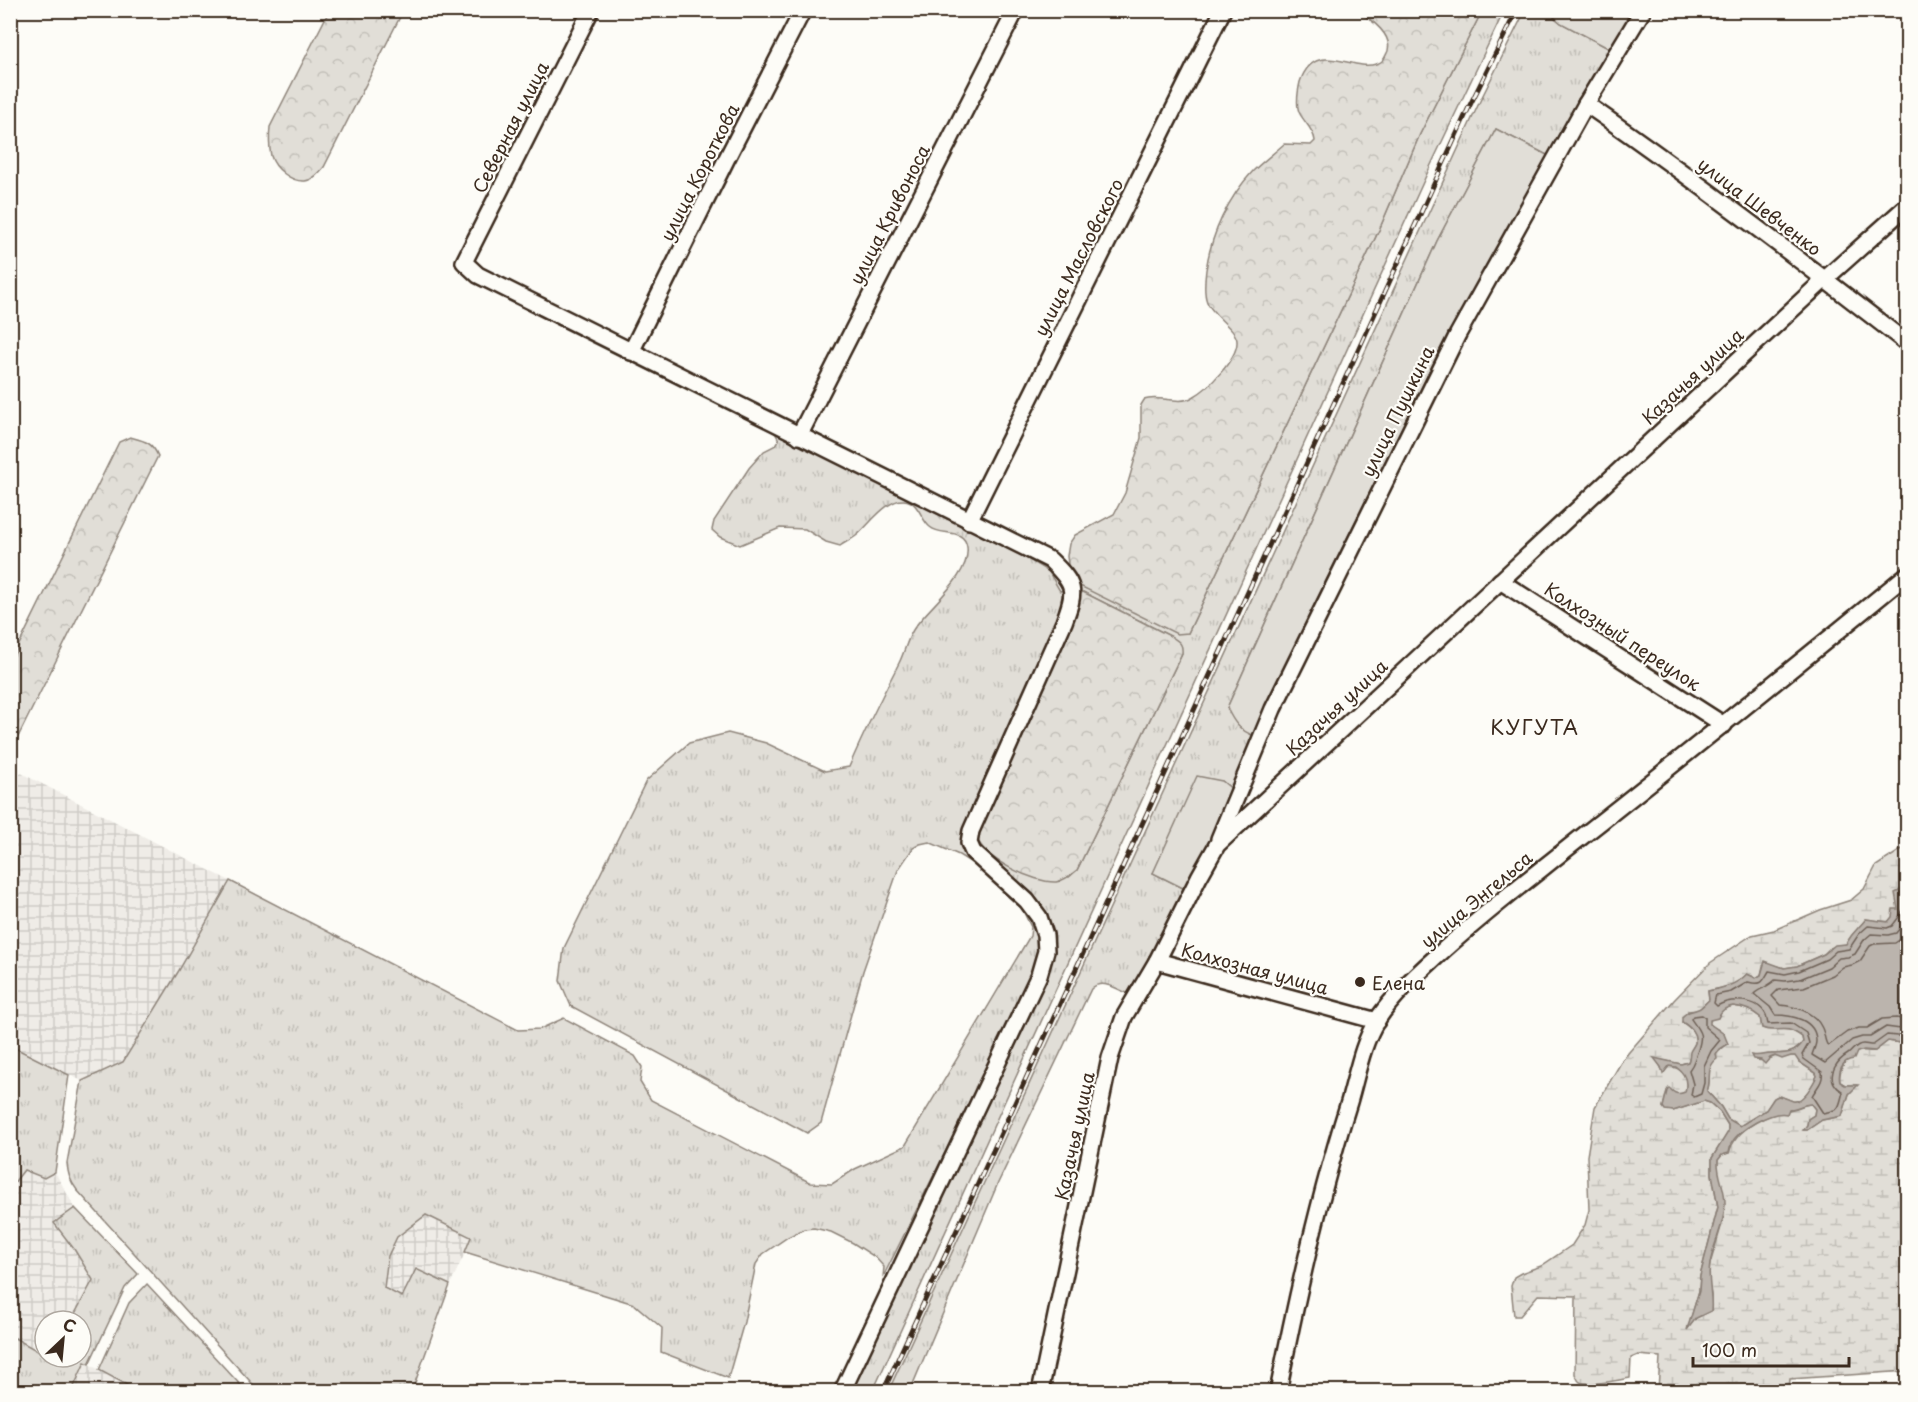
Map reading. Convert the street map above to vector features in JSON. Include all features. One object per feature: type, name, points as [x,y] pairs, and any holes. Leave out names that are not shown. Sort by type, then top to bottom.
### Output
[{"type":"street","name":"Северная улица","points":[[591,10],[464,262],[478,275],[632,352]]},
{"type":"street","name":"улица Короткова","points":[[632,352],[803,10]]},
{"type":"street","name":"улица Кривоноса","points":[[799,436],[1016,10]]},
{"type":"street","name":"улица Масловского","points":[[969,521],[1223,10]]},
{"type":"street","name":"улица Пушкина","points":[[1217,845],[1273,709],[1426,395],[1586,104],[1644,10]]},
{"type":"street","name":"улица Шевченко","points":[[1586,104],[1672,164],[1825,279],[1908,345]]},
{"type":"street","name":"Казачья улица","points":[[1040,1392],[1110,1058],[1124,1017],[1157,961],[1217,845],[1825,279],[1908,205]]},
{"type":"street","points":[[632,352],[1050,560],[1070,584],[1073,594],[1064,622],[971,831],[969,843],[973,852],[1027,901],[1039,917],[1045,935],[1046,951],[1039,975],[842,1392]]},
{"type":"street","name":"улица Энгельса","points":[[1278,1392],[1294,1311],[1340,1130],[1368,1041],[1377,1022],[1399,992],[1463,933],[1724,725],[1908,574]]},
{"type":"street","name":"Колхозный переулок","points":[[1500,581],[1724,725]]},
{"type":"street","name":"Колхозная улица","points":[[1157,961],[1377,1022]]},
{"type":"shaded area","points":[[19,772],[230,881],[123,1062],[82,1081],[11,1046],[10,788]]},
{"type":"shaded area","points":[[23,1170],[43,1178],[55,1172],[75,1208],[54,1223],[74,1249],[93,1281],[78,1309],[33,1309],[33,1348],[11,1336],[10,1183],[13,1184]]},
{"type":"shaded area","points":[[426,1215],[472,1238],[450,1285],[416,1269],[402,1298],[384,1288],[388,1256],[397,1237]]},
{"type":"shaded area","points":[[93,1366],[138,1391],[72,1392],[82,1369],[93,1369]]},
{"type":"green space","points":[[329,11],[403,11],[324,167],[311,179],[300,181],[284,174],[273,161],[269,138],[270,127]]},
{"type":"green space","points":[[1356,11],[1482,11],[1420,134],[1379,230],[1188,633],[1177,634],[1078,585],[1069,573],[1067,556],[1069,544],[1075,535],[1114,514],[1125,493],[1141,438],[1141,405],[1144,400],[1155,398],[1181,400],[1193,397],[1214,380],[1233,356],[1236,337],[1210,307],[1205,294],[1208,257],[1216,230],[1236,193],[1260,164],[1284,144],[1311,145],[1315,141],[1313,133],[1300,114],[1297,98],[1300,82],[1307,69],[1315,62],[1324,59],[1366,65],[1378,64],[1384,58],[1388,48],[1385,35],[1375,23]]},
{"type":"green space","points":[[1482,11],[1504,11],[1430,167],[873,1391],[850,1392],[1051,951],[1052,934],[1048,919],[1028,895],[990,861],[981,848],[976,834],[1069,877],[1077,870],[1182,653],[1172,637],[1083,592],[1079,594],[1077,600],[1073,587],[1078,585],[1188,633],[1379,230],[1420,134]]},
{"type":"green space","points":[[1525,11],[1558,11],[1554,17],[1561,23],[1610,49],[1549,156],[1496,129],[1437,241],[1227,708],[1255,736],[1233,790],[1222,781],[1153,873],[1185,889],[1151,959],[1129,994],[1104,984],[1091,989],[998,1183],[910,1391],[888,1392],[1480,101]]},
{"type":"green space","points":[[1558,11],[1634,11],[1610,49],[1561,23],[1554,17]]},
{"type":"green space","points":[[1496,129],[1549,156],[1443,344],[1311,611],[1255,736],[1245,732],[1232,718],[1227,708],[1437,241]]},
{"type":"green space","points":[[773,429],[1018,553],[1049,572],[1060,591],[1069,588],[1063,615],[962,836],[966,854],[978,867],[959,855],[929,842],[913,848],[898,870],[863,971],[821,1123],[807,1133],[571,1006],[560,981],[564,948],[646,781],[689,743],[728,733],[766,743],[825,771],[849,767],[913,630],[947,591],[962,569],[967,547],[962,537],[930,527],[914,504],[903,500],[888,506],[856,536],[840,546],[826,542],[805,529],[780,528],[740,545],[720,537],[712,530],[714,521],[749,468],[764,451],[776,445],[779,440]]},
{"type":"green space","points":[[130,437],[147,443],[158,456],[11,751],[11,661],[119,442]]},
{"type":"green space","points":[[1083,592],[1172,637],[1181,645],[1182,653],[1077,870],[1067,878],[1056,882],[1036,878],[1010,868],[988,853],[981,845],[977,832],[1079,594]]},
{"type":"green space","points":[[1197,776],[1222,781],[1233,790],[1211,841],[1185,889],[1153,873]]},
{"type":"green space","points":[[1907,846],[1907,900],[1899,892],[1899,909],[1888,922],[1866,919],[1846,944],[1830,948],[1824,954],[1797,966],[1785,968],[1774,965],[1763,966],[1761,975],[1756,978],[1747,974],[1734,984],[1708,991],[1709,1000],[1698,1010],[1688,1011],[1682,1022],[1695,1036],[1695,1043],[1688,1062],[1681,1064],[1656,1059],[1663,1073],[1669,1066],[1674,1067],[1684,1074],[1686,1082],[1685,1092],[1680,1094],[1669,1089],[1667,1091],[1663,1107],[1673,1111],[1704,1101],[1720,1112],[1728,1125],[1728,1133],[1712,1158],[1712,1174],[1718,1207],[1688,1328],[1696,1318],[1711,1311],[1708,1280],[1710,1264],[1724,1217],[1723,1190],[1717,1171],[1718,1160],[1722,1155],[1729,1153],[1738,1136],[1746,1129],[1773,1114],[1811,1104],[1815,1109],[1814,1115],[1808,1119],[1804,1130],[1822,1120],[1842,1116],[1849,1094],[1856,1085],[1845,1085],[1840,1082],[1840,1072],[1847,1059],[1860,1051],[1875,1051],[1888,1041],[1907,1044],[1907,1371],[1790,1379],[1789,1391],[1658,1391],[1660,1357],[1638,1355],[1631,1358],[1630,1378],[1597,1383],[1580,1382],[1575,1374],[1576,1296],[1538,1295],[1520,1316],[1514,1316],[1511,1286],[1514,1277],[1541,1266],[1572,1245],[1585,1225],[1589,1210],[1587,1156],[1595,1107],[1623,1059],[1674,1000],[1710,963],[1752,935],[1774,930],[1820,910],[1851,900],[1864,889],[1876,866]]},
{"type":"green space","points":[[230,881],[518,1030],[540,1029],[564,1018],[635,1056],[642,1067],[640,1082],[651,1100],[811,1183],[832,1184],[855,1169],[905,1146],[1030,936],[1031,927],[1020,905],[1035,925],[1038,951],[1029,984],[883,1277],[884,1267],[875,1257],[831,1232],[814,1228],[804,1229],[788,1237],[763,1254],[756,1264],[744,1322],[728,1378],[661,1352],[662,1328],[634,1304],[465,1252],[471,1237],[426,1215],[397,1237],[388,1256],[384,1288],[402,1297],[416,1269],[450,1285],[412,1391],[259,1391],[77,1190],[70,1177],[67,1163],[82,1081],[123,1062]]},
{"type":"green space","points":[[1733,1006],[1748,1009],[1760,1017],[1762,1028],[1791,1030],[1802,1037],[1803,1042],[1793,1052],[1757,1056],[1756,1060],[1766,1061],[1775,1056],[1796,1056],[1799,1062],[1817,1076],[1807,1092],[1797,1101],[1778,1096],[1766,1110],[1740,1126],[1728,1119],[1707,1091],[1711,1063],[1718,1052],[1728,1044],[1719,1030],[1709,1023],[1719,1012]]},
{"type":"green space","points":[[11,1046],[69,1075],[55,1172],[44,1178],[24,1170],[13,1184],[10,1183]]},
{"type":"green space","points":[[75,1208],[138,1274],[125,1288],[93,1356],[93,1309],[77,1309],[93,1280],[74,1249],[54,1223]]},
{"type":"green space","points":[[147,1284],[246,1391],[138,1391],[99,1370],[129,1303]]},
{"type":"green space","points":[[11,1336],[33,1348],[33,1369],[82,1369],[72,1391],[11,1391]]},
{"type":"water","points":[[1899,891],[1907,900],[1907,1044],[1888,1041],[1875,1051],[1857,1052],[1854,1059],[1843,1064],[1840,1071],[1840,1082],[1845,1085],[1858,1085],[1849,1094],[1842,1116],[1822,1120],[1807,1130],[1803,1130],[1808,1119],[1814,1115],[1815,1109],[1811,1104],[1789,1109],[1787,1114],[1773,1115],[1748,1127],[1731,1144],[1729,1153],[1722,1155],[1718,1160],[1725,1205],[1710,1264],[1711,1311],[1696,1318],[1687,1330],[1699,1291],[1700,1276],[1718,1207],[1712,1174],[1712,1158],[1728,1132],[1728,1125],[1720,1112],[1704,1101],[1673,1111],[1665,1110],[1663,1107],[1669,1088],[1677,1093],[1685,1092],[1686,1081],[1682,1072],[1676,1067],[1669,1066],[1663,1074],[1654,1058],[1681,1064],[1688,1062],[1695,1043],[1695,1036],[1682,1022],[1682,1017],[1709,1000],[1708,991],[1734,983],[1747,974],[1756,978],[1761,975],[1765,961],[1784,968],[1797,966],[1824,954],[1835,945],[1846,944],[1866,919],[1888,922],[1892,917],[1893,909],[1898,909],[1895,893]],"holes":[[[1733,1006],[1744,1008],[1760,1017],[1762,1028],[1790,1030],[1802,1037],[1803,1042],[1793,1051],[1751,1055],[1753,1059],[1761,1060],[1765,1064],[1775,1056],[1782,1059],[1795,1056],[1817,1076],[1807,1092],[1797,1101],[1778,1096],[1766,1110],[1740,1126],[1728,1119],[1707,1091],[1711,1066],[1717,1059],[1716,1054],[1728,1044],[1724,1034],[1710,1024],[1710,1020],[1718,1018],[1720,1013]]]},
{"type":"railway","points":[[883,1392],[1470,105],[1517,10]]},
{"type":"place","name":"Елена","points":[[1360,982]]},
{"type":"district","name":"КУГУТА","points":[[1535,727]]}]
